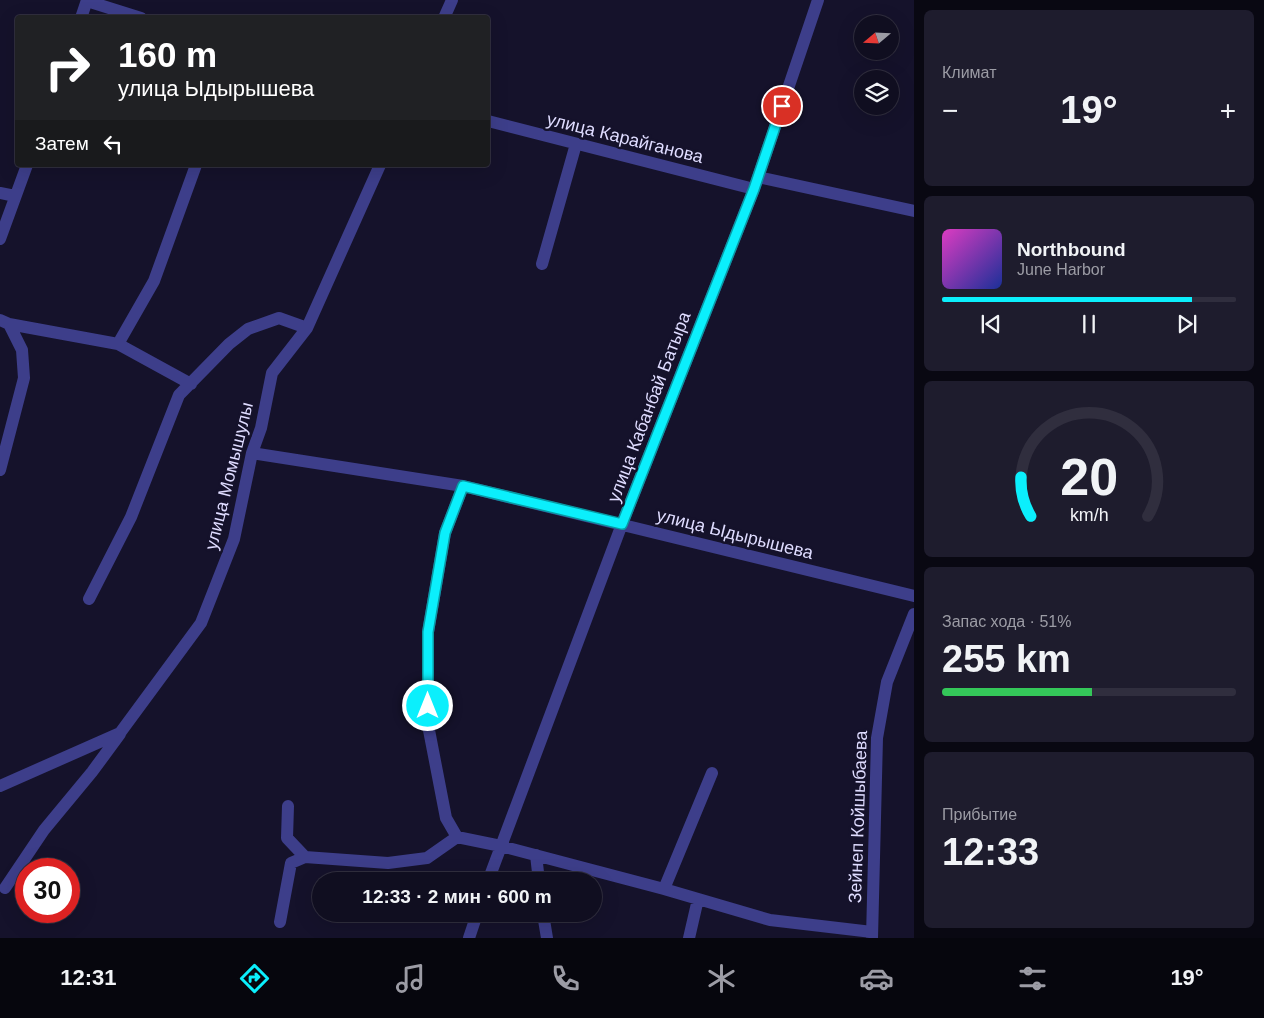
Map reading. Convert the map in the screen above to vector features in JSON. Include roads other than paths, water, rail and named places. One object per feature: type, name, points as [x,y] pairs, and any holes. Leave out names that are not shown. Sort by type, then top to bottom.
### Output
[{"type":"street","points":[[82,15],[87,0],[131,15]]},
{"type":"street","points":[[445,15],[452,0]]},
{"type":"street","name":"улица Кабанбай Батыра","points":[[491,872],[622,524],[756,183],[818,0]]},
{"type":"street","name":"улица Карайганова","points":[[490,122],[576,144],[756,183],[914,211]]},
{"type":"street","points":[[542,264],[576,144]]},
{"type":"street","points":[[0,239],[26,167]]},
{"type":"street","points":[[118,344],[154,281],[195,167]]},
{"type":"street","name":"улица Момышулы","points":[[5,888],[44,830],[92,772],[201,623],[234,539],[252,453],[261,428],[272,373],[307,328],[379,167]]},
{"type":"street","points":[[0,193],[15,196]]},
{"type":"street","points":[[89,599],[131,517],[179,395],[229,344],[248,329],[279,318],[307,328]]},
{"type":"street","points":[[4,322],[118,344],[191,384]]},
{"type":"street","points":[[0,470],[24,378],[22,350],[4,322]]},
{"type":"street","name":"улица Ыдырышева","points":[[252,453],[463,486],[914,596]]},
{"type":"street","points":[[457,837],[446,818],[428,725],[428,632],[445,533],[463,486]]},
{"type":"street","name":"Зейнеп Койшыбаева","points":[[872,935],[877,738],[887,682],[914,614]]},
{"type":"street","points":[[0,786],[120,734]]},
{"type":"street","points":[[664,889],[712,774]]},
{"type":"street","points":[[288,806],[287,838],[305,857]]},
{"type":"street","points":[[280,922],[291,863],[305,857],[388,863],[427,858],[457,837],[536,855],[770,920],[872,935]]},
{"type":"street","points":[[536,855],[538,872]]},
{"type":"street","points":[[689,938],[698,899]]},
{"type":"street","points":[[469,938],[474,922]]},
{"type":"street","points":[[544,922],[547,938]]}]
